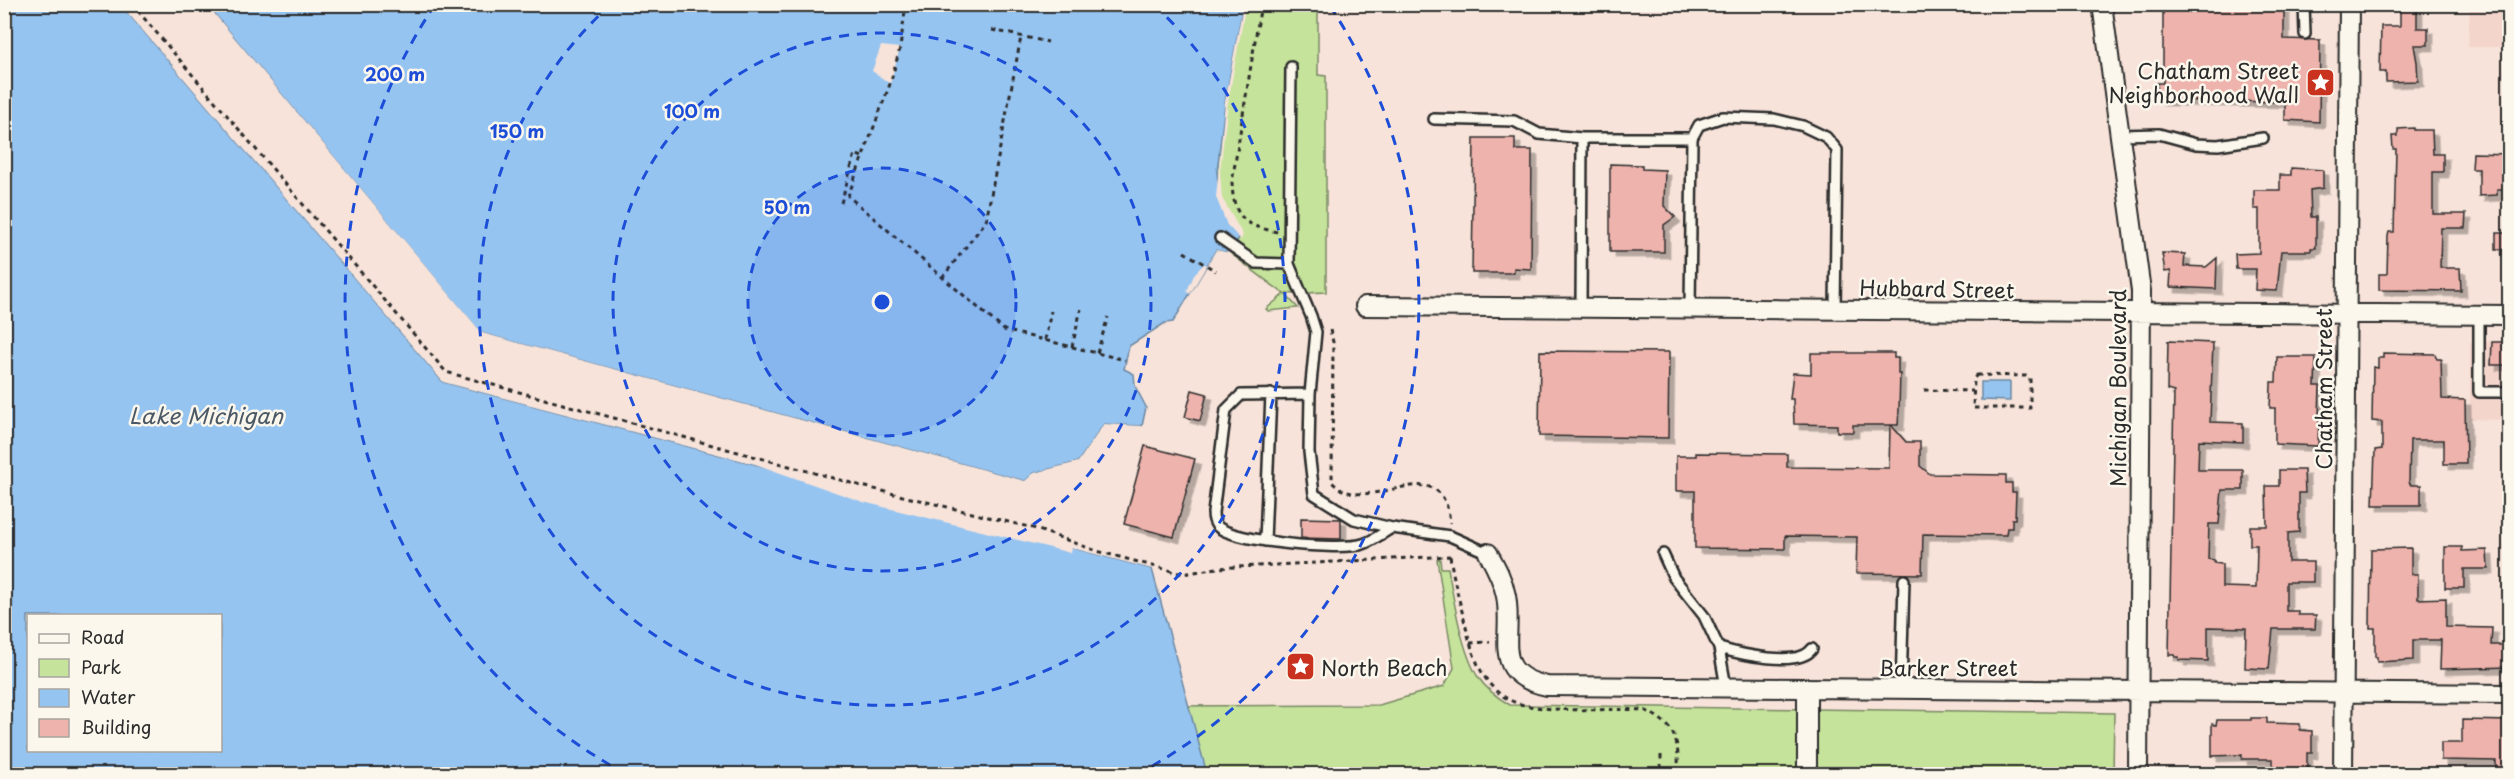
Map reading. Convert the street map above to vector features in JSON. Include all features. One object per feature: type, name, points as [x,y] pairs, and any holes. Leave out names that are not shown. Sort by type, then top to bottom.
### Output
[{"type":"street","name":"Michigan Boulevard","points":[[2102,4],[2141,291],[2138,774]]},
{"type":"street","name":"Chatham Street","points":[[2343,774],[2349,4]]},
{"type":"street","name":"Hubbard Street","points":[[1365,306],[2510,315]]},
{"type":"street","name":"Barker Street","points":[[1488,553],[1498,570],[1506,598],[1509,662],[1518,675],[1529,682],[1547,686],[2510,694]]},
{"type":"street","points":[[1807,688],[1807,774]]},
{"type":"lane","points":[[2304,4],[2305,34]]},
{"type":"lane","points":[[1291,67],[1289,264],[1316,332],[1310,394],[1309,452],[1314,494],[1354,519],[1392,528],[1450,536],[1488,553]]},
{"type":"lane","points":[[1690,309],[1692,138],[1699,125],[1723,117],[1764,118],[1803,126],[1826,136],[1837,150],[1835,310]]},
{"type":"lane","points":[[1434,119],[1514,121],[1539,134],[1582,138],[1692,138]]},
{"type":"lane","points":[[2120,135],[2159,134],[2196,144],[2218,146],[2263,138]]},
{"type":"lane","points":[[1581,308],[1582,138]]},
{"type":"lane","points":[[1220,238],[1256,263],[1289,264]]},
{"type":"lane","points":[[2479,315],[2478,392],[2510,392]]},
{"type":"lane","points":[[1265,541],[1271,394]]},
{"type":"lane","points":[[1310,394],[1241,395],[1226,410],[1213,513],[1217,526],[1230,534],[1289,545],[1362,544],[1392,528]]},
{"type":"lane","points":[[1663,554],[1674,578],[1704,616],[1719,648],[1726,687]]},
{"type":"lane","points":[[1901,689],[1904,580]]},
{"type":"lane","points":[[1719,648],[1746,656],[1768,657],[1800,657],[1808,654],[1812,649]]},
{"type":"path","points":[[132,4],[446,372],[861,486],[1033,528],[1097,551],[1183,574],[1217,568],[1450,556]]},
{"type":"path","points":[[906,4],[900,48],[892,79],[848,196],[1004,330],[1125,360]]},
{"type":"path","points":[[1260,4],[1232,182],[1232,201],[1248,224],[1288,237]]},
{"type":"path","points":[[992,30],[1048,42]]},
{"type":"path","points":[[942,278],[986,222],[1021,36]]},
{"type":"path","points":[[841,202],[855,154],[862,157]]},
{"type":"path","points":[[1184,252],[1216,271]]},
{"type":"path","points":[[1072,347],[1081,309]]},
{"type":"path","points":[[1045,340],[1051,311]]},
{"type":"path","points":[[1097,353],[1107,317]]},
{"type":"path","points":[[1328,325],[1333,342],[1332,482],[1337,488],[1355,493],[1413,486],[1433,487],[1445,497],[1448,504],[1450,556],[1454,581],[1475,660],[1494,688],[1513,702],[1536,707],[1644,710],[1669,727],[1674,735],[1679,754],[1678,774]]},
{"type":"path","points":[[1977,375],[2026,376],[2030,378],[2030,408],[1973,408],[1973,391],[1974,378],[1977,375]]},
{"type":"path","points":[[1924,390],[1973,391]]},
{"type":"path","points":[[1660,754],[1661,774]]},
{"type":"shaded area","points":[[2470,5],[2509,5],[2509,47],[2468,47]]},
{"type":"shaded area","points":[[2509,341],[2509,420],[2470,419],[2470,342]]},
{"type":"green space","points":[[1243,5],[1318,5],[1318,75],[1326,76],[1326,292],[1285,294],[1298,308],[1268,311],[1266,309],[1284,294],[1230,253],[1240,236],[1219,198],[1217,172],[1225,102]]},
{"type":"green space","points":[[1437,559],[1440,559],[1441,568],[1448,568],[1459,624],[1472,667],[1485,685],[1510,705],[2114,713],[2113,774],[1191,774],[1166,706],[1379,705],[1444,686],[1454,668]]},
{"type":"water","name":"Lake Michigan","points":[[5,4],[121,5],[443,382],[1152,569],[1207,774],[5,774]]},
{"type":"water","points":[[207,5],[1243,5],[1225,102],[1217,172],[1219,198],[1240,236],[1230,253],[1216,250],[1173,322],[1165,323],[1129,346],[1124,369],[1134,374],[1135,386],[1146,407],[1142,426],[1104,424],[1078,462],[1034,473],[1025,481],[481,333]]},
{"type":"water","points":[[1981,382],[2010,382],[2010,401],[1981,400]]},
{"type":"pier","points":[[125,4],[445,379],[1153,566],[1152,569],[1072,548],[1071,553],[863,502],[755,464],[443,382],[121,5]]},
{"type":"pier","points":[[204,4],[482,333],[1025,481],[1034,473],[1078,462],[1104,424],[1142,426],[1143,429],[1105,427],[1079,465],[1035,475],[1025,484],[480,336]]},
{"type":"pier","points":[[1246,4],[1228,102],[1220,172],[1222,198],[1243,235],[1241,240],[1227,225],[1216,197],[1225,102],[1243,5]]},
{"type":"pier","points":[[881,46],[900,48],[890,84],[872,71]]},
{"type":"pier","points":[[1216,250],[1230,253],[1231,256],[1218,253],[1210,267],[1207,265]]},
{"type":"pier","points":[[1204,264],[1207,265],[1190,294],[1187,291],[1195,273]]},
{"type":"building","points":[[2163,4],[2284,4],[2284,39],[2320,40],[2319,122],[2285,120],[2285,102],[2158,100],[2157,83],[2163,83]]},
{"type":"building","points":[[2400,7],[2417,8],[2417,28],[2428,28],[2428,45],[2414,45],[2418,81],[2386,82],[2386,72],[2380,72],[2381,26],[2400,26]]},
{"type":"building","points":[[2414,128],[2414,130],[2432,130],[2433,154],[2443,154],[2443,172],[2433,172],[2433,214],[2466,214],[2465,228],[2441,228],[2440,268],[2460,268],[2461,291],[2379,290],[2379,274],[2387,274],[2389,232],[2394,232],[2396,149],[2393,149],[2392,136],[2398,136],[2398,129]]},
{"type":"building","points":[[1474,138],[1515,138],[1515,150],[1532,150],[1531,269],[1514,268],[1514,273],[1472,273]]},
{"type":"building","points":[[2473,153],[2510,154],[2510,189],[2497,189],[2497,195],[2479,196],[2479,169],[2472,169]]},
{"type":"building","points":[[1610,164],[1642,165],[1642,169],[1665,170],[1664,206],[1675,217],[1664,225],[1664,252],[1610,252]]},
{"type":"building","points":[[2291,168],[2323,170],[2323,188],[2310,190],[2311,217],[2316,217],[2316,248],[2311,248],[2311,251],[2281,251],[2277,291],[2255,290],[2256,269],[2236,269],[2235,254],[2259,253],[2259,209],[2254,209],[2254,190],[2280,190],[2280,175],[2291,175]]},
{"type":"building","points":[[2496,233],[2510,233],[2510,249],[2496,249]]},
{"type":"building","points":[[2162,253],[2185,254],[2184,266],[2206,267],[2217,258],[2216,289],[2170,287],[2171,271],[2165,272]]},
{"type":"building","points":[[2168,341],[2213,343],[2210,422],[2243,423],[2243,442],[2199,440],[2198,470],[2243,470],[2243,490],[2222,490],[2219,524],[2209,524],[2208,559],[2222,564],[2222,587],[2256,588],[2257,545],[2250,545],[2250,526],[2267,526],[2266,486],[2279,486],[2279,470],[2304,470],[2305,493],[2299,493],[2299,532],[2288,533],[2288,562],[2313,562],[2313,582],[2286,582],[2286,611],[2298,611],[2298,615],[2316,615],[2315,629],[2273,629],[2269,669],[2245,668],[2246,628],[2208,627],[2208,661],[2179,660],[2179,657],[2175,655],[2169,655],[2174,392],[2167,390]]},
{"type":"building","points":[[2492,342],[2510,342],[2510,365],[2491,365]]},
{"type":"building","points":[[1540,351],[1669,352],[1668,438],[1539,436]]},
{"type":"building","points":[[1811,353],[1894,353],[1894,358],[1898,358],[1898,374],[1900,374],[1899,410],[1898,425],[1891,425],[1906,442],[1920,442],[1920,466],[1930,474],[2006,475],[2006,483],[2012,483],[2012,492],[2016,492],[2015,519],[2012,519],[2012,528],[2007,528],[2006,535],[1923,534],[1922,574],[1856,573],[1857,537],[1785,536],[1785,549],[1695,548],[1695,491],[1676,491],[1676,456],[1696,456],[1696,453],[1787,454],[1787,467],[1889,468],[1890,425],[1853,425],[1853,432],[1837,432],[1837,425],[1794,424],[1793,399],[1790,399],[1793,373],[1811,374]]},
{"type":"building","points":[[2383,353],[2435,354],[2437,359],[2441,359],[2442,399],[2465,400],[2466,464],[2444,464],[2444,440],[2410,440],[2409,482],[2411,485],[2421,485],[2421,505],[2373,505],[2375,450],[2382,449],[2382,422],[2372,421],[2373,367],[2378,368],[2378,358],[2383,358]]},
{"type":"building","points":[[2277,357],[2316,357],[2315,386],[2320,386],[2318,446],[2275,444],[2275,408],[2270,408],[2271,382],[2276,382]]},
{"type":"building","points":[[1192,390],[1207,394],[1200,421],[1185,417]]},
{"type":"building","points":[[1145,446],[1195,459],[1174,537],[1124,524]]},
{"type":"building","points":[[1301,518],[1341,519],[1341,539],[1301,538]]},
{"type":"building","points":[[2445,547],[2462,547],[2462,551],[2487,550],[2488,569],[2464,569],[2464,588],[2445,588]]},
{"type":"building","points":[[2411,548],[2411,574],[2418,574],[2418,599],[2446,598],[2446,627],[2492,628],[2491,645],[2510,645],[2510,667],[2440,669],[2441,640],[2413,640],[2413,660],[2377,662],[2375,628],[2370,628],[2371,549]]},
{"type":"building","points":[[2251,718],[2267,718],[2267,723],[2300,724],[2300,730],[2312,731],[2312,753],[2307,753],[2307,774],[2273,774],[2273,759],[2242,759],[2242,755],[2212,756],[2212,724],[2216,725],[2217,720],[2251,720]]},
{"type":"building","points":[[2462,720],[2510,721],[2510,774],[2496,774],[2496,761],[2441,760],[2441,743],[2462,743]]},
{"type":"place","name":"Chatham Street Neighborhood Wall","points":[[2320,82]]},
{"type":"place","name":"North Beach","points":[[1300,667]]}]
